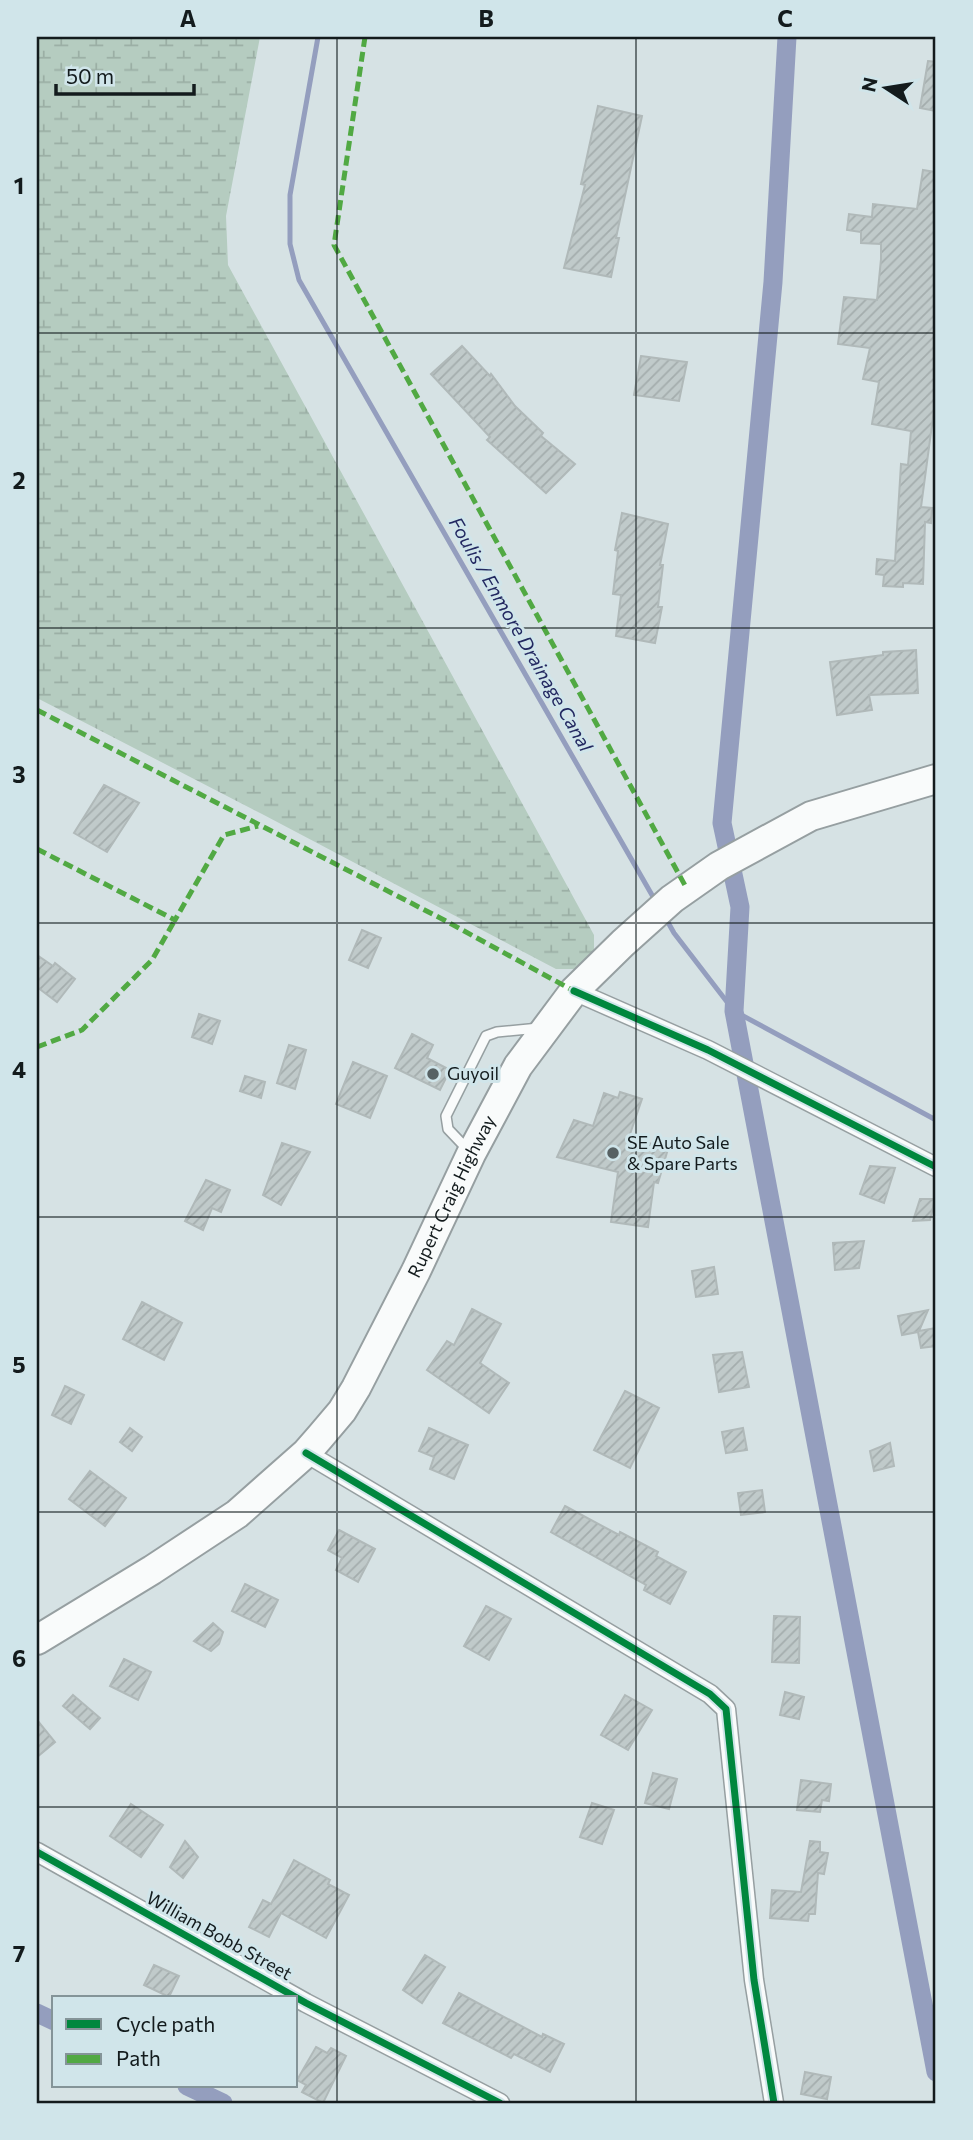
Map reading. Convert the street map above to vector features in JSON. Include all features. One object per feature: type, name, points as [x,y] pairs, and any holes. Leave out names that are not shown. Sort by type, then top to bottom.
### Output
[{"type":"main road","name":"Rupert Craig Highway","points":[[37,1640],[237,1514],[306,1453],[342,1411],[416,1271],[471,1154],[518,1066],[574,990],[623,943],[672,899],[719,866],[811,816],[936,779]]},
{"type":"street","points":[[574,990],[764,1077],[936,1167]]},
{"type":"street","points":[[306,1453],[710,1694],[726,1709],[754,1980],[774,2103]]},
{"type":"street","name":"William Bobb Street","points":[[37,1852],[294,1996]]},
{"type":"street","name":"William Bobb Street","points":[[298,1999],[500,2103]]},
{"type":"lane","points":[[471,1154],[448,1129],[446,1116],[486,1036],[497,1032],[547,1027]]},
{"type":"green space","points":[[37,37],[260,37],[226,216],[228,265],[594,935],[594,953],[575,969],[556,969],[37,698]]},
{"type":"building","points":[[928,61],[936,62],[936,111],[920,108]]},
{"type":"building","points":[[598,106],[642,116],[616,238],[619,238],[611,277],[564,268],[585,185],[581,184]]},
{"type":"building","points":[[923,170],[936,172],[936,395],[921,507],[932,508],[931,523],[925,522],[923,584],[883,586],[884,575],[876,574],[877,559],[895,561],[901,464],[908,465],[911,431],[872,424],[879,382],[863,379],[870,348],[838,344],[844,297],[877,300],[881,259],[881,244],[861,243],[861,232],[847,230],[849,214],[872,217],[873,204],[917,209]]},
{"type":"building","points":[[462,346],[490,376],[491,374],[515,406],[543,433],[541,436],[575,464],[546,493],[487,440],[490,437],[431,374]]},
{"type":"building","points":[[641,356],[687,362],[679,401],[634,395]]},
{"type":"building","points":[[622,513],[668,524],[660,565],[663,565],[658,607],[662,607],[655,643],[616,636],[621,595],[613,594],[618,551],[615,550]]},
{"type":"building","points":[[916,650],[918,693],[869,695],[872,710],[837,715],[830,662],[883,655],[883,652]]},
{"type":"building","points":[[104,785],[139,803],[107,852],[74,833]]},
{"type":"building","points":[[362,930],[381,938],[368,968],[349,960]]},
{"type":"building","points":[[37,955],[53,966],[55,963],[75,979],[57,1002],[37,987]]},
{"type":"building","points":[[199,1014],[220,1021],[212,1044],[192,1037]]},
{"type":"building","points":[[412,1034],[433,1045],[427,1058],[450,1070],[440,1090],[395,1068]]},
{"type":"building","points":[[289,1045],[306,1050],[295,1089],[277,1083]]},
{"type":"building","points":[[353,1062],[387,1076],[370,1118],[336,1104]]},
{"type":"building","points":[[245,1076],[265,1082],[261,1098],[240,1091]]},
{"type":"building","points":[[620,1092],[642,1099],[629,1137],[668,1149],[658,1183],[654,1182],[648,1227],[611,1222],[618,1172],[557,1157],[574,1120],[593,1126],[604,1093],[618,1098]]},
{"type":"building","points":[[282,1143],[310,1152],[281,1205],[263,1195]]},
{"type":"building","points":[[870,1166],[895,1168],[884,1203],[860,1194]]},
{"type":"building","points":[[206,1180],[230,1190],[221,1212],[212,1208],[203,1230],[185,1221]]},
{"type":"building","points":[[920,1199],[935,1199],[930,1220],[913,1221]]},
{"type":"building","points":[[864,1241],[859,1268],[835,1270],[833,1243]]},
{"type":"building","points":[[714,1267],[718,1294],[696,1297],[692,1271]]},
{"type":"building","points":[[142,1302],[182,1323],[164,1360],[123,1339]]},
{"type":"building","points":[[472,1309],[501,1324],[480,1363],[509,1383],[489,1413],[427,1370],[447,1341],[454,1345]]},
{"type":"building","points":[[928,1310],[919,1331],[936,1328],[936,1346],[921,1348],[918,1332],[902,1335],[898,1316]]},
{"type":"building","points":[[742,1352],[749,1387],[719,1392],[713,1355]]},
{"type":"building","points":[[65,1386],[84,1395],[71,1424],[52,1415]]},
{"type":"building","points":[[625,1391],[659,1408],[630,1468],[594,1450]]},
{"type":"building","points":[[130,1428],[142,1437],[132,1451],[120,1442]]},
{"type":"building","points":[[429,1428],[468,1445],[454,1479],[430,1469],[434,1457],[419,1451]]},
{"type":"building","points":[[743,1428],[747,1450],[726,1453],[722,1432]]},
{"type":"building","points":[[890,1443],[894,1466],[874,1471],[870,1451]]},
{"type":"building","points":[[90,1471],[126,1498],[105,1526],[69,1499]]},
{"type":"building","points":[[762,1490],[765,1512],[741,1515],[738,1493]]},
{"type":"building","points":[[565,1506],[658,1552],[656,1556],[686,1572],[670,1604],[644,1590],[646,1585],[551,1532]]},
{"type":"building","points":[[339,1530],[375,1549],[358,1582],[336,1570],[342,1558],[328,1550]]},
{"type":"building","points":[[245,1584],[278,1600],[265,1627],[232,1611]]},
{"type":"building","points":[[486,1606],[511,1619],[489,1660],[464,1646]]},
{"type":"building","points":[[774,1616],[800,1617],[799,1663],[772,1662]]},
{"type":"building","points":[[213,1623],[223,1632],[219,1644],[211,1651],[194,1641]]},
{"type":"building","points":[[124,1659],[151,1672],[138,1700],[110,1686]]},
{"type":"building","points":[[785,1692],[804,1697],[799,1719],[780,1715]]},
{"type":"building","points":[[73,1695],[100,1718],[90,1729],[63,1706]]},
{"type":"building","points":[[625,1695],[652,1710],[628,1750],[601,1735]]},
{"type":"building","points":[[37,1720],[55,1742],[37,1757]]},
{"type":"building","points":[[653,1773],[677,1779],[669,1809],[645,1803]]},
{"type":"building","points":[[801,1780],[831,1784],[829,1801],[822,1800],[820,1812],[797,1810]]},
{"type":"building","points":[[592,1803],[614,1810],[602,1844],[580,1837]]},
{"type":"building","points":[[131,1804],[163,1825],[141,1857],[110,1836]]},
{"type":"building","points":[[185,1841],[198,1857],[183,1878],[170,1867]]},
{"type":"building","points":[[810,1841],[820,1842],[820,1852],[828,1853],[824,1874],[818,1873],[815,1914],[809,1914],[808,1921],[770,1918],[772,1890],[801,1892]]},
{"type":"building","points":[[294,1860],[330,1880],[328,1884],[349,1895],[326,1938],[281,1913],[269,1937],[249,1927],[263,1900],[271,1904]]},
{"type":"building","points":[[425,1955],[445,1967],[422,2003],[403,1990]]},
{"type":"building","points":[[154,1965],[179,1976],[169,1996],[144,1985]]},
{"type":"building","points":[[459,1993],[542,2037],[543,2034],[564,2044],[550,2072],[514,2054],[511,2058],[443,2023]]},
{"type":"building","points":[[316,2047],[327,2053],[331,2048],[346,2056],[323,2103],[302,2092],[306,2085],[298,2078]]},
{"type":"building","points":[[805,2072],[831,2077],[827,2099],[801,2094]]},
{"type":"waterway","name":"Foulis / Enmore Drainage Canal","points":[[318,37],[290,195],[290,244],[299,280],[656,902]]},
{"type":"waterway","points":[[787,37],[773,282],[722,823],[740,907],[734,1011],[936,2072]]},
{"type":"waterway","name":"Foulis / Enmore Drainage Canal","points":[[665,917],[674,933],[734,1011],[936,1120]]},
{"type":"waterway","points":[[37,2013],[52,2020]]},
{"type":"waterway","points":[[191,2088],[223,2103]]},
{"type":"marked path","points":[[365,37],[334,245],[687,889]]},
{"type":"marked path","points":[[37,710],[444,920],[574,991]]},
{"type":"marked path","points":[[37,849],[175,920],[224,835],[258,826]]},
{"type":"marked path","points":[[37,1047],[82,1030],[152,960],[175,920]]},
{"type":"cycle path","points":[[574,991],[708,1050],[936,1167]]},
{"type":"cycle path","points":[[306,1453],[710,1694],[726,1709],[754,1980],[774,2103]]},
{"type":"cycle path","points":[[37,1852],[294,1996]]},
{"type":"cycle path","points":[[298,1999],[500,2103]]},
{"type":"place","name":"Guyoil","points":[[433,1074]]},
{"type":"place","name":"SE Auto Sale & Spare Parts","points":[[613,1153]]}]
